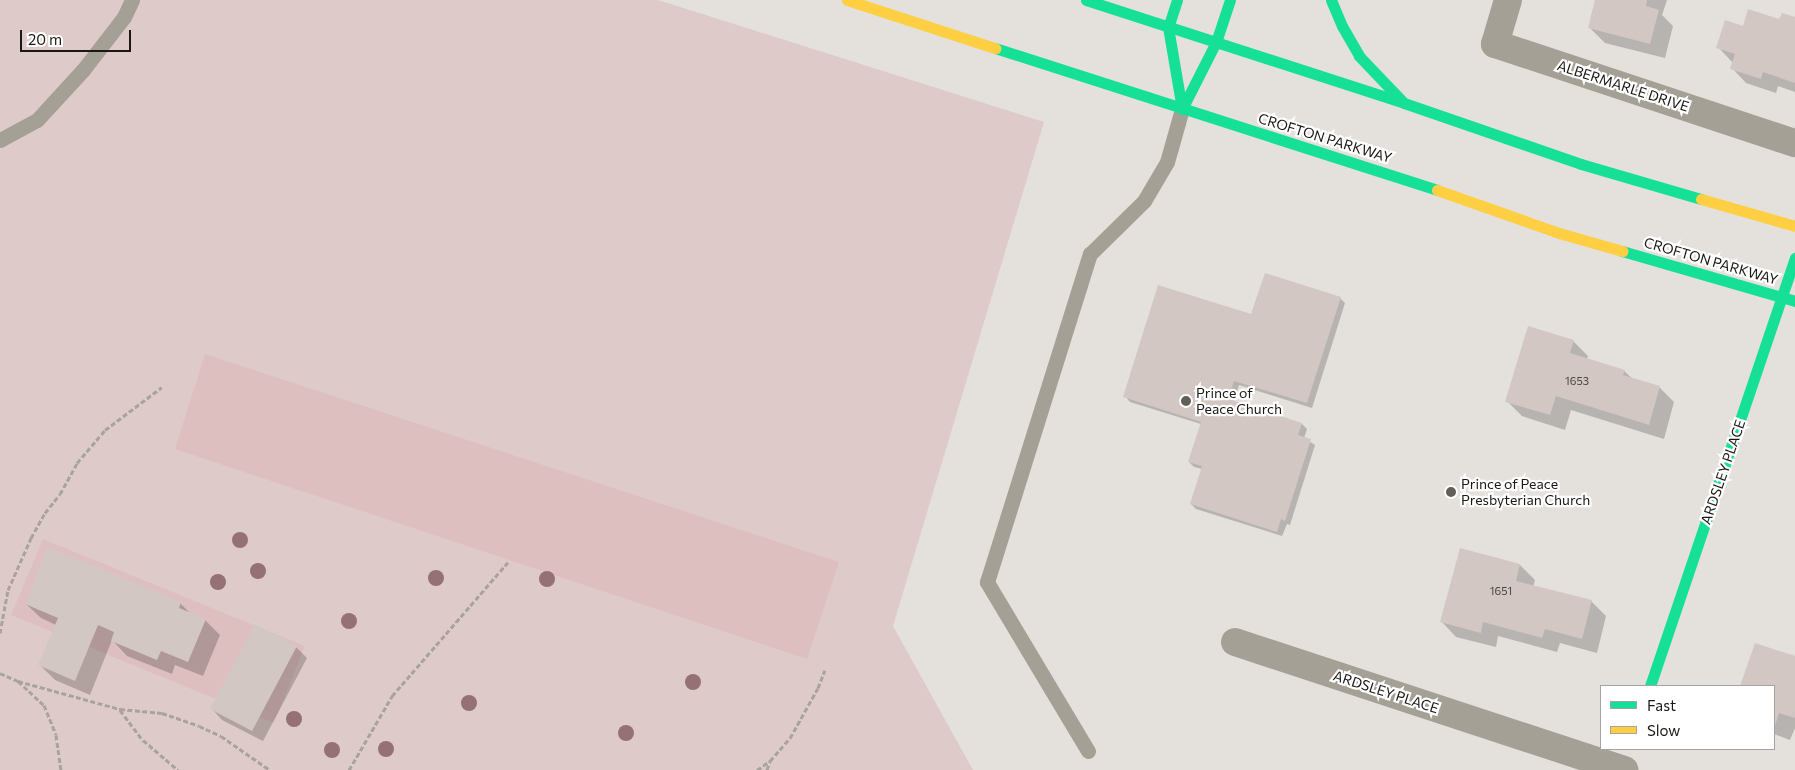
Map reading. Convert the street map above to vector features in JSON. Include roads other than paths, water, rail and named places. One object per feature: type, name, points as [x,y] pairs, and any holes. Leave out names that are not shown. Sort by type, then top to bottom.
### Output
[{"type":"street","name":"CROFTON PARKWAY","points":[[847,0],[1182,109],[1382,171],[1559,233],[1795,301]]},
{"type":"street","points":[[1086,0],[1404,103],[1581,164],[1795,226]]},
{"type":"street","points":[[1177,0],[1168,26],[1182,109]]},
{"type":"street","points":[[1182,109],[1216,42],[1230,0]]},
{"type":"street","points":[[1331,0],[1342,26],[1359,56],[1404,103]]},
{"type":"street","name":"ALBERMARLE DRIVE","points":[[1508,0],[1495,44],[1795,143]]},
{"type":"street","name":"ARDSLEY PLACE","points":[[1650,685],[1795,258]]},
{"type":"street","name":"ARDSLEY PLACE","points":[[1234,642],[1626,763]]},
{"type":"lane","points":[[0,140],[36,120],[83,70],[124,17],[132,0]]},
{"type":"lane","points":[[1088,751],[987,582],[1090,254],[1144,201],[1167,162],[1182,109]]},
{"type":"place","name":"Prince of Peace Church","points":[[1186,401]]},
{"type":"place","name":"Prince of Peace Presbyterian Church","points":[[1451,492]]}]
